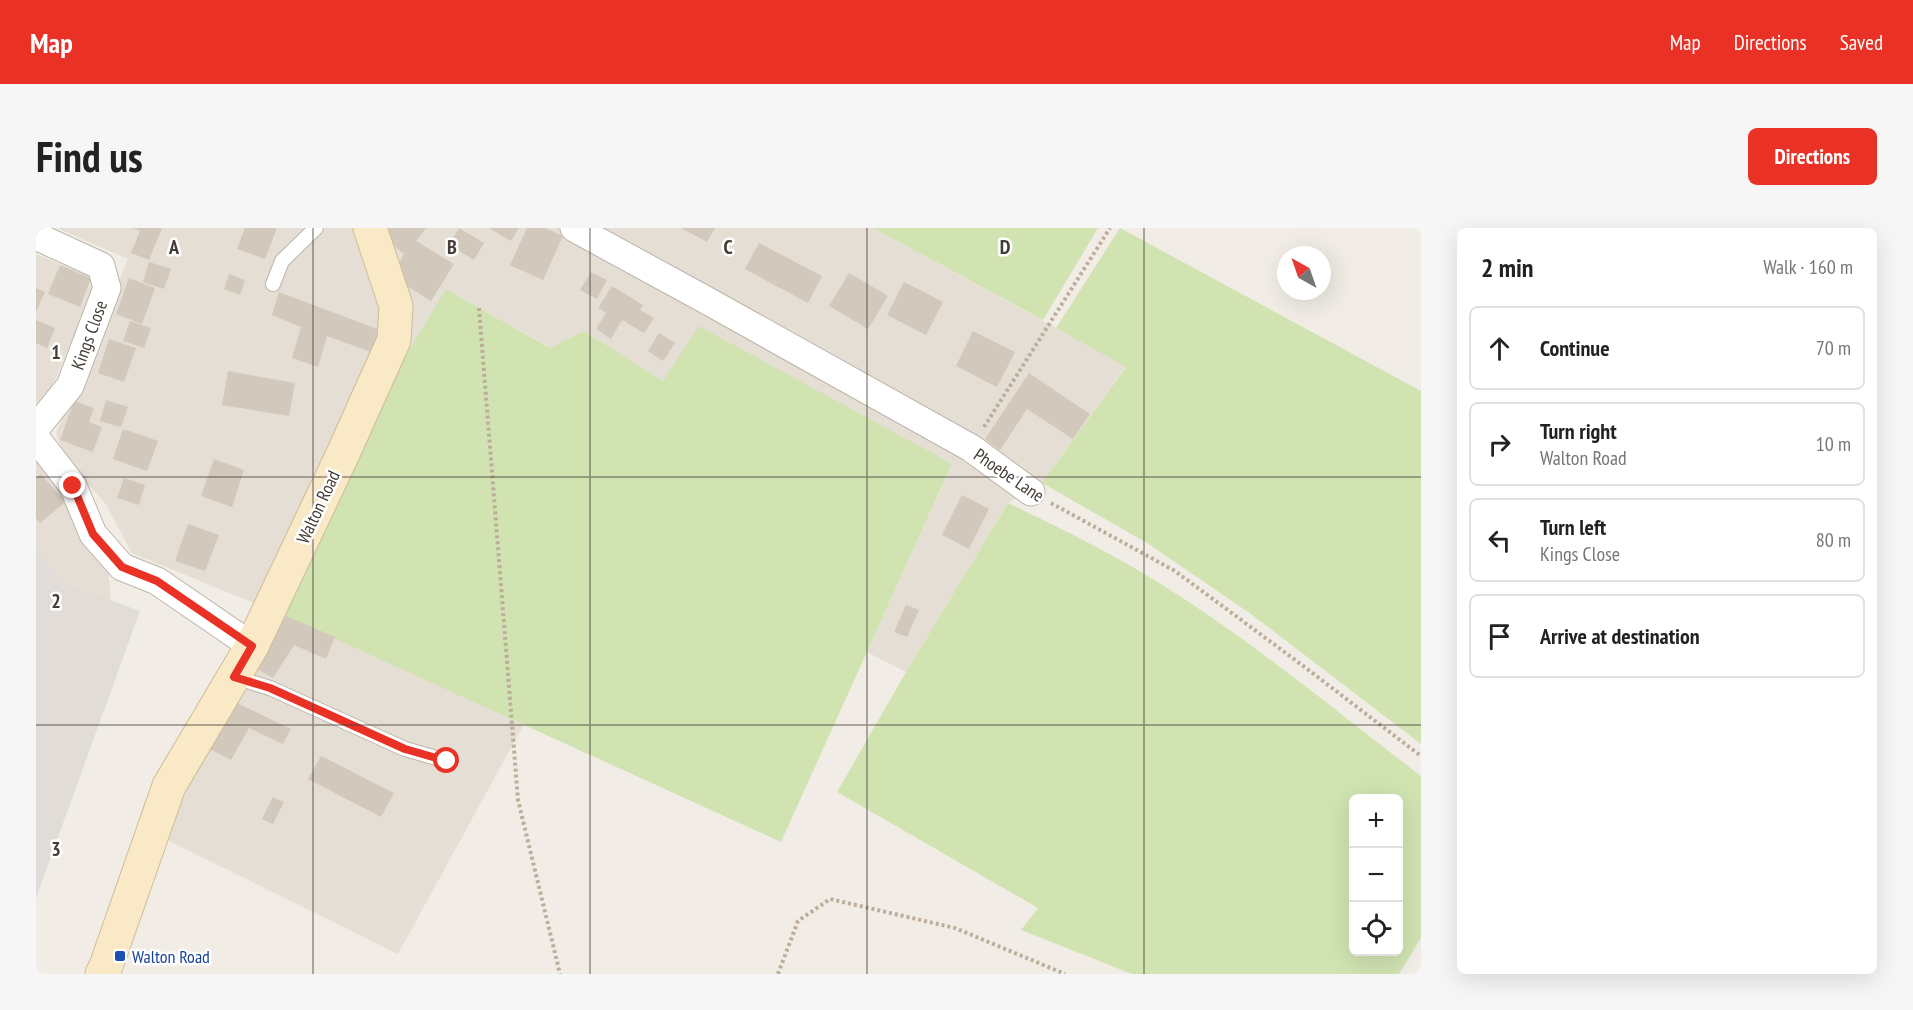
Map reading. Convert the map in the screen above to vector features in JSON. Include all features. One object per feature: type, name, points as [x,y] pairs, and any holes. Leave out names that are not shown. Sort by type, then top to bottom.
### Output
[{"type":"street","name":"Walton Road","points":[[102,974],[169,786],[252,646],[394,340],[396,306],[370,228]]},
{"type":"street","name":"Phoebe Lane","points":[[574,228],[971,448],[1031,492]]},
{"type":"street","name":"Kings Close","points":[[36,236],[101,266],[106,288],[70,386],[36,428]]},
{"type":"street","points":[[36,438],[73,486],[93,534],[122,567],[157,581],[252,646]]},
{"type":"lane","points":[[273,284],[282,261],[316,228]]},
{"type":"lane","points":[[234,677],[270,688],[405,749],[447,761]]},
{"type":"path","points":[[971,448],[1110,228]]},
{"type":"path","points":[[479,308],[518,800],[560,974]]},
{"type":"path","name":"Phoebe Lane","points":[[1031,492],[1175,572],[1421,756]]},
{"type":"path","points":[[778,974],[798,921],[830,899],[955,928],[1065,974]]},
{"type":"shaded area","points":[[57,228],[873,228],[1126,366],[1042,483],[1008,503],[906,672],[867,652],[952,465],[699,327],[663,381],[584,331],[551,348],[446,289],[284,615],[524,724],[398,954],[153,833],[283,615],[132,553],[105,503],[63,456],[56,433],[128,259]]},
{"type":"shaded area","points":[[36,254],[86,275],[94,290],[40,414],[36,414]]},
{"type":"shaded area","points":[[36,462],[67,496],[108,567],[111,601],[66,584],[36,548]]},
{"type":"shaded area","points":[[36,548],[66,584],[140,611],[36,898]]},
{"type":"green space","points":[[873,228],[1098,228],[1043,320]]},
{"type":"green space","points":[[1120,228],[1421,391],[1421,744],[1251,614],[1147,543],[1042,483],[1126,367],[1056,328]]},
{"type":"green space","points":[[446,289],[550,348],[584,331],[663,381],[699,326],[952,464],[781,842],[283,615],[340,465]]},
{"type":"green space","points":[[1008,503],[1086,541],[1195,606],[1293,677],[1421,776],[1421,938],[1399,974],[1132,974],[1021,930],[1038,908],[837,792]]},
{"type":"building","points":[[132,228],[162,228],[149,260],[131,253],[140,231]]},
{"type":"building","points":[[245,228],[277,228],[265,259],[237,249]]},
{"type":"building","points":[[378,228],[426,228],[416,241],[454,264],[431,301],[391,276],[404,254],[376,230]]},
{"type":"building","points":[[459,228],[484,243],[474,260],[449,245]]},
{"type":"building","points":[[489,228],[519,228],[511,241]]},
{"type":"building","points":[[527,228],[545,228],[563,236],[543,280],[510,265]]},
{"type":"building","points":[[681,228],[715,228],[707,242]]},
{"type":"building","points":[[759,243],[822,276],[808,303],[745,269]]},
{"type":"building","points":[[149,262],[171,269],[164,289],[143,282]]},
{"type":"building","points":[[60,265],[91,278],[80,307],[48,294]]},
{"type":"building","points":[[591,272],[607,280],[597,299],[580,290]]},
{"type":"building","points":[[849,273],[888,296],[868,329],[829,306]]},
{"type":"building","points":[[229,274],[245,280],[240,295],[224,289]]},
{"type":"building","points":[[129,278],[155,288],[142,324],[116,314]]},
{"type":"building","points":[[904,282],[943,302],[926,335],[887,315]]},
{"type":"building","points":[[612,286],[643,305],[640,310],[654,318],[644,333],[622,320],[611,339],[596,329],[606,313],[598,308]]},
{"type":"building","points":[[36,288],[45,292],[36,312]]},
{"type":"building","points":[[279,292],[385,332],[377,354],[327,336],[318,367],[292,358],[301,327],[272,315]]},
{"type":"building","points":[[36,320],[55,328],[47,348],[36,343]]},
{"type":"building","points":[[130,321],[151,328],[144,348],[123,341]]},
{"type":"building","points":[[973,331],[1015,352],[997,387],[956,366]]},
{"type":"building","points":[[659,333],[675,343],[663,361],[648,351]]},
{"type":"building","points":[[109,339],[136,348],[124,382],[98,373]]},
{"type":"building","points":[[228,371],[295,383],[289,416],[222,405]]},
{"type":"building","points":[[1029,373],[1090,414],[1073,439],[1027,409],[1000,450],[985,439]]},
{"type":"building","points":[[106,400],[128,407],[121,427],[100,421]]},
{"type":"building","points":[[74,401],[94,408],[89,422],[102,427],[93,452],[60,440]]},
{"type":"building","points":[[123,429],[158,441],[147,471],[113,459]]},
{"type":"building","points":[[214,459],[244,470],[232,507],[201,496]]},
{"type":"building","points":[[41,474],[65,502],[40,523],[36,518],[36,478]]},
{"type":"building","points":[[124,478],[145,485],[139,505],[117,498]]},
{"type":"building","points":[[962,495],[989,509],[969,549],[942,535]]},
{"type":"building","points":[[188,524],[219,535],[205,571],[175,561]]},
{"type":"building","points":[[906,605],[919,610],[907,637],[894,632]]},
{"type":"building","points":[[286,616],[335,637],[326,659],[294,645],[273,678],[255,668]]},
{"type":"building","points":[[235,702],[291,729],[283,744],[249,728],[231,760],[208,748]]},
{"type":"building","points":[[321,756],[394,793],[381,817],[308,779]]},
{"type":"building","points":[[273,797],[284,802],[273,824],[262,819]]},
{"type":"place","name":"Walton Road","points":[[120,956]]},
{"type":"route","points":[[73,486],[93,534],[122,567],[157,581],[252,646],[234,677],[270,688],[405,749],[447,761]]}]
